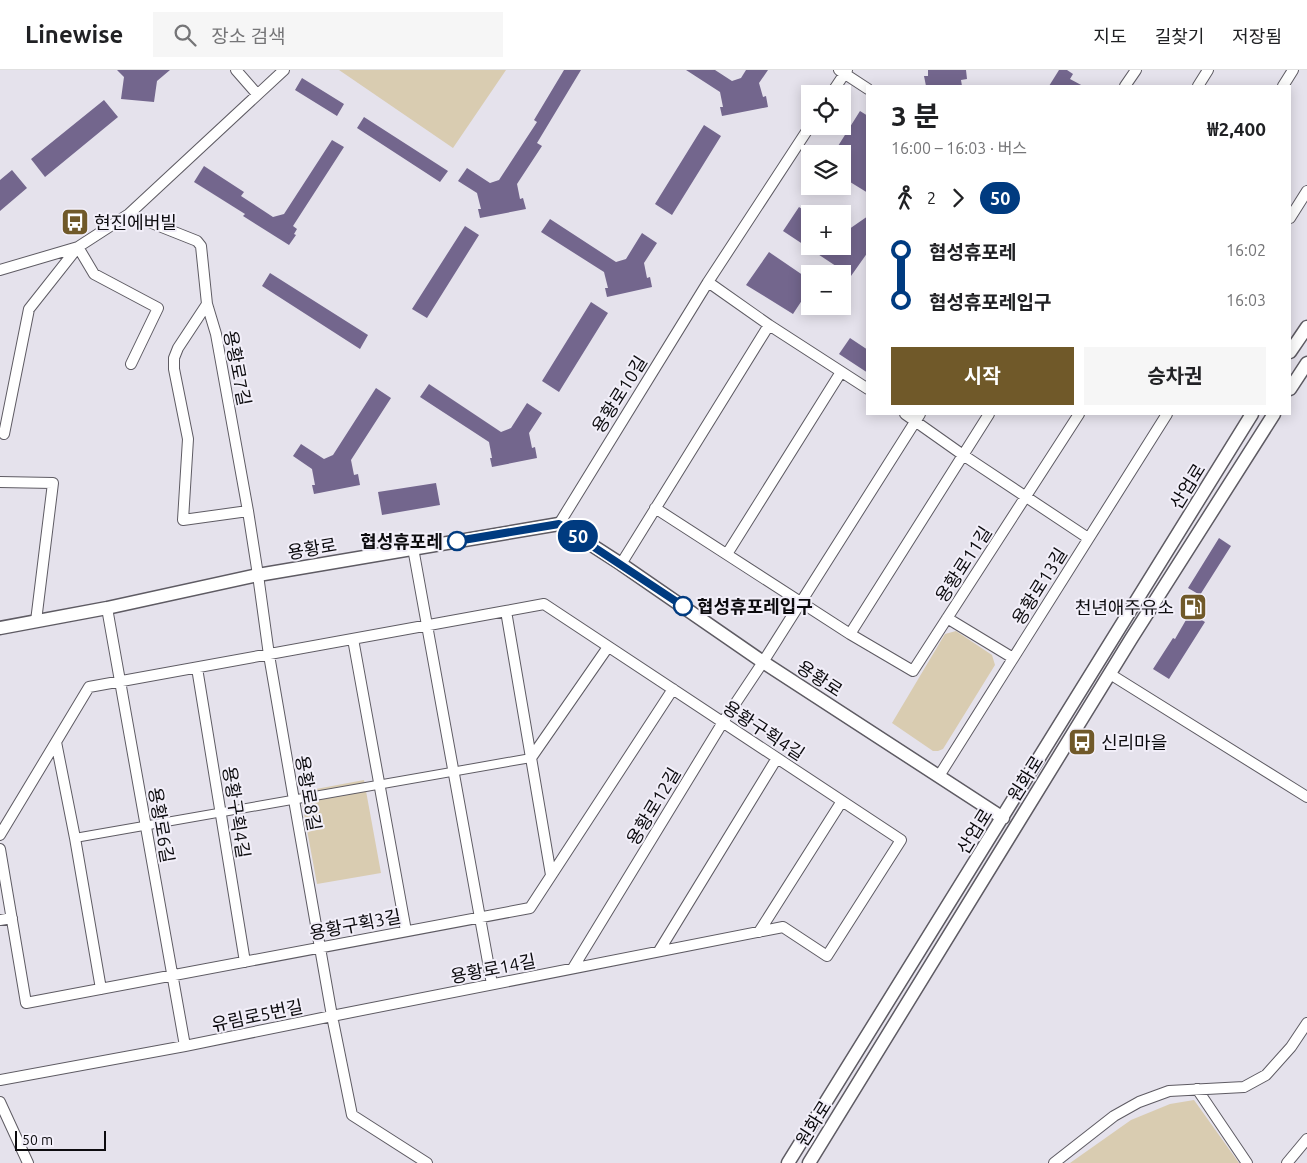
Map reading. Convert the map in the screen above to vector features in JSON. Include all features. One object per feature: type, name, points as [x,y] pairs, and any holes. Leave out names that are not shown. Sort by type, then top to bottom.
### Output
[{"type":"street","points":[[236,70],[257,94]]},
{"type":"street","points":[[0,270],[78,247],[129,214],[284,70]]},
{"type":"street","points":[[1126,85],[1136,70]]},
{"type":"street","points":[[1199,85],[1208,70]]},
{"type":"street","points":[[1284,85],[1293,70]]},
{"type":"street","points":[[837,85],[844,71],[866,88]]},
{"type":"street","name":"용황로10길","points":[[559,524],[708,282],[804,135]]},
{"type":"street","points":[[1291,216],[1307,191]]},
{"type":"street","name":"용황로7길","points":[[129,214],[197,241],[201,246],[207,304],[216,334],[258,575]]},
{"type":"street","points":[[78,247],[94,274],[158,308],[131,364]]},
{"type":"street","points":[[4,434],[29,309],[78,247]]},
{"type":"street","points":[[708,282],[769,326],[866,389]]},
{"type":"street","points":[[207,304],[178,348],[174,358],[174,369],[188,439],[183,520],[248,511]]},
{"type":"street","points":[[621,564],[769,326]]},
{"type":"street","points":[[1291,351],[1307,327]]},
{"type":"street","points":[[1291,387],[1307,363]]},
{"type":"street","points":[[727,554],[841,372]]},
{"type":"street","points":[[850,634],[988,415]]},
{"type":"street","name":"용황로11길","points":[[801,602],[913,672],[1078,415]]},
{"type":"street","name":"용황로13길","points":[[939,776],[1166,415]]},
{"type":"street","name":"산업로","points":[[788,1163],[1251,415]]},
{"type":"street","name":"원화로","points":[[808,1163],[1110,674],[1273,415]]},
{"type":"street","points":[[763,662],[917,417],[963,455],[1088,538]]},
{"type":"street","points":[[0,482],[53,483],[36,621]]},
{"type":"street","points":[[655,508],[801,602]]},
{"type":"street","name":"용황로","points":[[0,628],[107,608],[258,575],[559,524],[621,564],[763,662],[1003,818]]},
{"type":"street","points":[[413,548],[492,984]]},
{"type":"street","name":"용황로8길","points":[[258,575],[269,655],[332,1016]]},
{"type":"street","name":"용황구획4길","points":[[0,834],[89,687],[544,604],[901,840]]},
{"type":"street","name":"용황로6길","points":[[107,608],[185,1046]]},
{"type":"street","points":[[506,611],[551,875]]},
{"type":"street","points":[[947,618],[1013,658]]},
{"type":"street","points":[[353,639],[406,931]]},
{"type":"street","points":[[76,838],[531,758],[608,647]]},
{"type":"street","name":"용황로12길","points":[[573,968],[723,722],[763,662]]},
{"type":"street","name":"용황구획4길","points":[[197,668],[245,962]]},
{"type":"street","points":[[1110,674],[1307,797]]},
{"type":"street","name":"용황구획3길","points":[[12,918],[26,1003],[530,908],[673,689]]},
{"type":"street","points":[[56,742],[76,838],[101,989]]},
{"type":"street","points":[[659,951],[777,758]]},
{"type":"street","points":[[759,932],[842,801]]},
{"type":"street","name":"용황로14길","points":[[332,1016],[783,927],[827,956],[901,840]]},
{"type":"street","points":[[0,849],[12,918],[0,920]]},
{"type":"street","points":[[332,1016],[352,1115],[428,1163]]},
{"type":"street","name":"유림로5번길","points":[[0,1080],[185,1046],[332,1016]]},
{"type":"street","points":[[1054,1163],[1114,1116],[1139,1102],[1168,1091],[1244,1086],[1266,1075],[1290,1047],[1307,1023]]},
{"type":"street","points":[[1197,1089],[1247,1163]]},
{"type":"street","points":[[0,1102],[28,1163]]},
{"type":"street","points":[[1287,1163],[1307,1139]]},
{"type":"shaded area","points":[[339,70],[506,70],[453,148]]},
{"type":"shaded area","points":[[956,631],[992,655],[995,665],[943,749],[933,751],[892,723],[945,634]]},
{"type":"shaded area","points":[[364,780],[381,873],[317,884],[300,792]]},
{"type":"shaded area","points":[[1194,1100],[1239,1163],[1070,1163],[1131,1120],[1170,1104]]},
{"type":"building","points":[[117,70],[170,70],[157,81],[154,102],[121,99],[124,77]]},
{"type":"building","points":[[564,70],[581,70],[537,143],[542,146],[517,184],[520,199],[523,198],[526,209],[480,218],[478,209],[481,209],[477,193],[458,181],[467,168],[490,183],[499,180],[537,122],[534,120]]},
{"type":"building","points":[[686,70],[715,70],[732,81],[741,78],[746,70],[768,70],[759,83],[763,97],[766,96],[768,107],[722,116],[720,107],[723,107],[720,92]]},
{"type":"building","points":[[928,70],[966,70],[967,79],[961,80],[962,85],[926,85],[924,76],[928,76]]},
{"type":"building","points":[[1059,70],[1067,70],[1073,74],[1070,79],[1081,85],[1050,85]]},
{"type":"building","points":[[302,78],[344,104],[337,116],[295,90]]},
{"type":"building","points":[[104,100],[118,117],[45,177],[31,159]]},
{"type":"building","points":[[860,111],[866,115],[866,192],[851,183],[851,145],[839,145],[845,135],[851,135],[851,125]]},
{"type":"building","points":[[364,117],[448,171],[440,182],[357,128]]},
{"type":"building","points":[[704,125],[721,136],[672,215],[655,204]]},
{"type":"building","points":[[332,140],[344,147],[293,226],[297,229],[294,234],[296,235],[289,245],[243,216],[245,214],[194,182],[204,166],[244,192],[241,196],[273,217],[284,214]]},
{"type":"building","points":[[12,170],[27,188],[0,211],[0,180]]},
{"type":"building","points":[[799,207],[801,208],[801,243],[783,231]]},
{"type":"building","points":[[866,217],[866,255],[851,276],[851,265],[834,265],[819,255],[851,255],[851,228]]},
{"type":"building","points":[[550,219],[616,262],[626,259],[642,233],[657,243],[644,263],[647,278],[650,277],[652,287],[607,297],[605,288],[608,288],[604,272],[541,232]]},
{"type":"building","points":[[465,226],[479,235],[427,318],[412,309]]},
{"type":"building","points":[[769,252],[801,274],[801,302],[793,314],[746,285]]},
{"type":"building","points":[[270,273],[368,335],[360,349],[262,286]]},
{"type":"building","points":[[591,302],[608,313],[559,392],[542,381]]},
{"type":"building","points":[[850,338],[866,349],[866,372],[839,354]]},
{"type":"building","points":[[429,384],[501,432],[511,428],[527,403],[542,413],[529,433],[532,448],[535,447],[537,458],[492,467],[489,442],[420,397]]},
{"type":"building","points":[[376,388],[391,398],[351,460],[354,475],[358,474],[360,485],[314,494],[312,485],[315,485],[312,469],[293,456],[301,444],[324,459],[333,455]]},
{"type":"building","points":[[436,483],[440,505],[382,515],[378,492]]},
{"type":"building","points":[[1219,538],[1231,546],[1200,595],[1188,588]]},
{"type":"building","points":[[1190,613],[1205,622],[1169,679],[1153,669],[1173,638],[1175,639]]},
{"type":"bus line","name":"50","points":[[457,541],[559,524],[683,606]]},
{"type":"place","name":"현진에버빌","points":[[75,222]]},
{"type":"place","name":"협성휴포레","points":[[457,541]]},
{"type":"place","name":"협성휴포레입구","points":[[683,606]]},
{"type":"place","name":"천년애주유소","points":[[1193,607]]},
{"type":"place","name":"신리마을","points":[[1082,742]]}]
